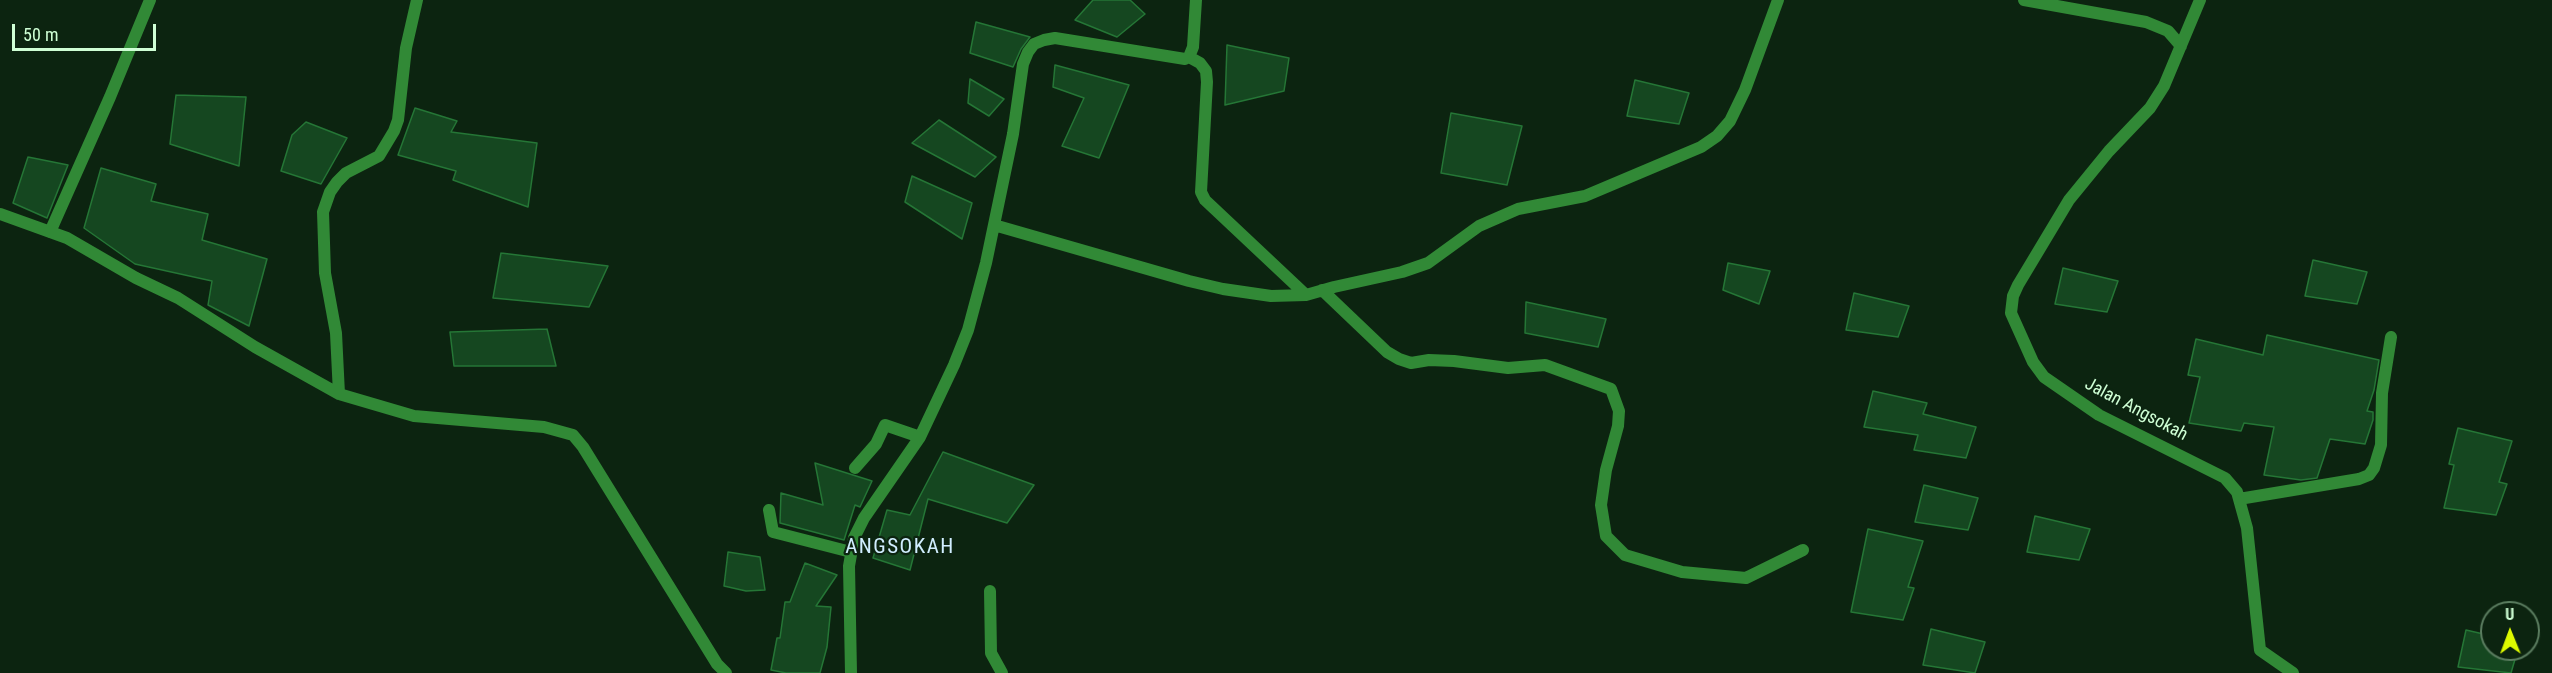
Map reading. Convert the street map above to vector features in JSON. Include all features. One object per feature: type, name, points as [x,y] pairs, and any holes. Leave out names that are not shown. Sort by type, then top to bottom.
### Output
[{"type":"street","points":[[50,232],[150,0]]},
{"type":"street","points":[[339,394],[336,333],[325,273],[323,212],[330,192],[337,182],[346,173],[379,156],[394,131],[398,120],[406,48],[417,0]]},
{"type":"street","points":[[1190,57],[1193,46],[1196,0]]},
{"type":"street","points":[[994,225],[1223,289],[1270,296],[1306,295],[1402,272],[1428,263],[1479,226],[1518,209],[1586,196],[1701,147],[1717,136],[1730,121],[1749,79],[1778,0]]},
{"type":"street","points":[[2024,0],[2146,22],[2168,32],[2181,46]]},
{"type":"street","name":"Jalan Angsokah","points":[[2200,0],[2164,87],[2150,108],[2109,151],[2069,200],[2018,285],[2013,296],[2011,313],[2033,362],[2044,377],[2098,415],[2225,478],[2237,492],[2247,528],[2260,650],[2293,673]]},
{"type":"street","points":[[851,673],[849,566],[854,538],[864,518],[920,437],[968,330],[987,263],[1013,134],[1023,64],[1034,44],[1055,38],[1177,59],[1190,57],[1200,63],[1206,71],[1207,82],[1201,192],[1205,200],[1306,295]]},
{"type":"street","points":[[0,214],[67,238],[136,279],[178,298],[255,347],[339,394],[414,416],[544,427],[573,435],[583,447],[717,664],[726,673]]},
{"type":"street","points":[[1322,290],[1387,352],[1405,361],[1411,363],[1429,360],[1454,361],[1508,368],[1545,365],[1611,389],[1619,411],[1618,426],[1606,470],[1601,505],[1606,536],[1625,555],[1682,572],[1746,578],[1803,550]]},
{"type":"street","points":[[2239,499],[2359,479],[2369,475],[2374,468],[2381,446],[2382,393],[2391,337]]},
{"type":"street","points":[[855,468],[876,444],[885,425],[920,437]]},
{"type":"street","points":[[769,510],[773,532],[851,552]]},
{"type":"street","points":[[990,591],[991,653],[1002,673]]},
{"type":"building","points":[[1093,0],[1130,0],[1145,14],[1117,37],[1075,20]]},
{"type":"building","points":[[976,22],[1030,37],[1021,49],[1013,67],[970,53]]},
{"type":"building","points":[[1227,45],[1289,58],[1284,91],[1225,105]]},
{"type":"building","points":[[1055,65],[1129,85],[1099,158],[1062,146],[1084,98],[1053,87]]},
{"type":"building","points":[[970,79],[1004,99],[989,116],[968,103]]},
{"type":"building","points":[[1635,80],[1689,93],[1679,124],[1627,116]]},
{"type":"building","points":[[176,95],[246,97],[239,166],[170,144]]},
{"type":"building","points":[[415,108],[457,121],[451,132],[537,143],[528,207],[453,180],[456,171],[398,155]]},
{"type":"building","points":[[1451,113],[1522,126],[1507,185],[1441,173]]},
{"type":"building","points":[[939,120],[996,157],[975,177],[912,143]]},
{"type":"building","points":[[306,122],[347,138],[321,184],[281,171],[292,135]]},
{"type":"building","points":[[28,157],[68,165],[47,218],[13,203]]},
{"type":"building","points":[[101,168],[156,184],[151,201],[208,214],[202,240],[267,259],[249,326],[208,305],[212,281],[135,264],[84,228]]},
{"type":"building","points":[[912,176],[972,203],[962,239],[905,202]]},
{"type":"building","points":[[501,253],[608,266],[589,307],[493,298]]},
{"type":"building","points":[[2313,260],[2367,272],[2357,304],[2305,296]]},
{"type":"building","points":[[1728,263],[1770,271],[1759,304],[1723,290]]},
{"type":"building","points":[[2063,268],[2118,281],[2107,312],[2055,304]]},
{"type":"building","points":[[1854,293],[1909,306],[1898,337],[1846,330]]},
{"type":"building","points":[[1526,302],[1606,319],[1598,347],[1525,333]]},
{"type":"building","points":[[547,329],[556,366],[454,366],[450,332]]},
{"type":"building","points":[[2267,335],[2379,360],[2374,390],[2367,411],[2373,412],[2373,420],[2365,444],[2330,439],[2317,478],[2301,480],[2264,475],[2274,427],[2244,423],[2241,431],[2189,423],[2200,377],[2188,375],[2196,339],[2263,355]]},
{"type":"building","points":[[1873,391],[1927,403],[1923,414],[1976,427],[1966,458],[1914,450],[1918,435],[1864,427]]},
{"type":"building","points":[[2458,428],[2512,441],[2499,482],[2507,484],[2496,515],[2444,508],[2454,465],[2449,464]]},
{"type":"building","points":[[943,452],[1034,485],[1007,523],[928,499],[910,570],[873,558],[887,510],[910,515]]},
{"type":"building","points":[[815,463],[872,481],[860,507],[855,505],[844,540],[780,523],[781,493],[823,505]]},
{"type":"building","points":[[1924,485],[1978,498],[1968,530],[1915,522]]},
{"type":"building","points":[[2035,516],[2090,529],[2079,560],[2027,552]]},
{"type":"building","points":[[1868,529],[1923,541],[1908,587],[1914,588],[1903,620],[1851,612]]},
{"type":"building","points":[[728,552],[760,557],[765,590],[746,591],[724,586]]},
{"type":"building","points":[[805,563],[837,575],[816,606],[831,607],[827,647],[820,673],[786,673],[771,670],[777,638],[780,638],[785,602],[790,602]]},
{"type":"building","points":[[1931,629],[1985,642],[1975,673],[1923,665]]},
{"type":"building","points":[[2466,630],[2480,633],[2480,661],[2514,661],[2511,673],[2458,667]]},
{"type":"district","name":"ANGSOKAH","points":[[900,548]]}]
